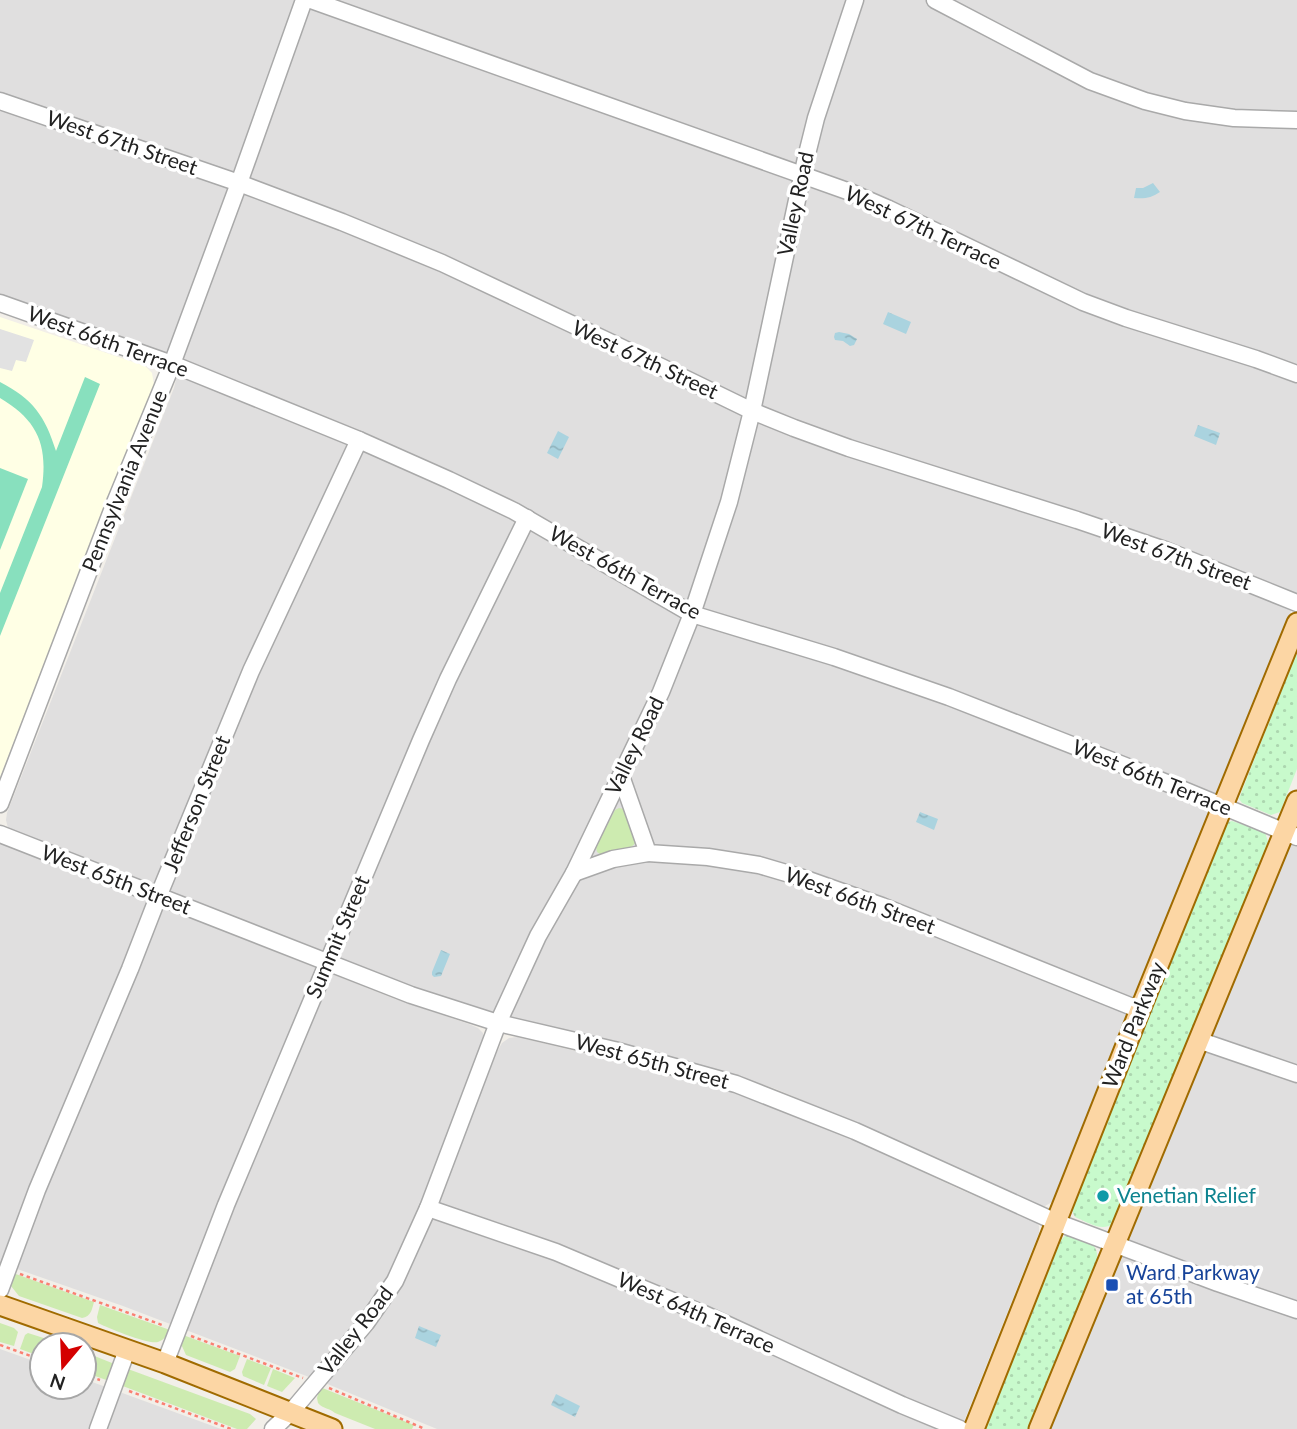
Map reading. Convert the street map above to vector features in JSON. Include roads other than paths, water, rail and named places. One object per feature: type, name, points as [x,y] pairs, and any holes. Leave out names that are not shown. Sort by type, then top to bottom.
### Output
[{"type":"main road","name":"Ward Parkway","points":[[974,1429],[1297,623]]},
{"type":"main road","points":[[1039,1429],[1198,1040],[1291,835],[1297,801]]},
{"type":"main road","points":[[0,1305],[165,1363],[332,1429]]},
{"type":"street","name":"Pennsylvania Avenue","points":[[0,804],[116,500],[172,364],[304,0]]},
{"type":"street","name":"West 67th Terrace","points":[[311,0],[850,192],[1083,302],[1297,374]]},
{"type":"street","name":"Valley Road","points":[[273,1429],[366,1323],[385,1298],[405,1261],[428,1208],[498,1023],[538,936],[574,873],[661,692],[692,614],[729,502],[752,411],[816,118],[855,0]]},
{"type":"street","points":[[935,0],[1090,81],[1145,101],[1185,111],[1234,118],[1297,120]]},
{"type":"street","name":"West 67th Street","points":[[0,101],[311,209],[442,263],[752,411],[849,447],[1153,546],[1297,603]]},
{"type":"street","name":"West 66th Terrace","points":[[0,303],[172,364],[359,440],[449,480],[527,518],[692,614],[834,657],[949,696],[1291,835]]},
{"type":"street","name":"Jefferson Street","points":[[0,1290],[37,1190],[251,671],[359,440]]},
{"type":"street","name":"Summit Street","points":[[165,1363],[226,1205],[448,679],[527,518]]},
{"type":"street","points":[[621,776],[648,853]]},
{"type":"street","name":"West 65th Street","points":[[0,834],[411,995],[498,1023],[614,1050],[736,1084],[855,1131],[1056,1222],[1297,1310]]},
{"type":"street","name":"West 66th Street","points":[[574,873],[613,859],[648,853],[708,857],[759,865],[891,910],[1140,1010]]},
{"type":"street","points":[[1198,1040],[1297,1074]]},
{"type":"street","name":"West 64th Terrace","points":[[428,1208],[556,1252],[621,1279],[960,1429]]},
{"type":"street","points":[[98,1429],[127,1350]]},
{"type":"water","points":[[1153,183],[1160,192],[1148,198],[1134,198],[1136,188]]},
{"type":"water","points":[[888,312],[911,322],[906,334],[883,324]]},
{"type":"water","points":[[835,333],[857,339],[854,345],[835,340]]},
{"type":"water","points":[[1198,425],[1220,433],[1216,445],[1194,436]]},
{"type":"water","points":[[558,431],[569,437],[558,459],[547,453]]},
{"type":"water","points":[[920,812],[938,819],[934,830],[916,822]]},
{"type":"water","points":[[441,950],[450,954],[441,976],[434,977],[432,972]]},
{"type":"water","points":[[419,1326],[441,1335],[436,1347],[415,1338]]},
{"type":"water","points":[[556,1394],[580,1406],[575,1417],[551,1405]]},
{"type":"place","name":"Venetian Relief","points":[[1103,1196]]},
{"type":"place","name":"Ward Parkway at 65th","points":[[1112,1285]]}]
